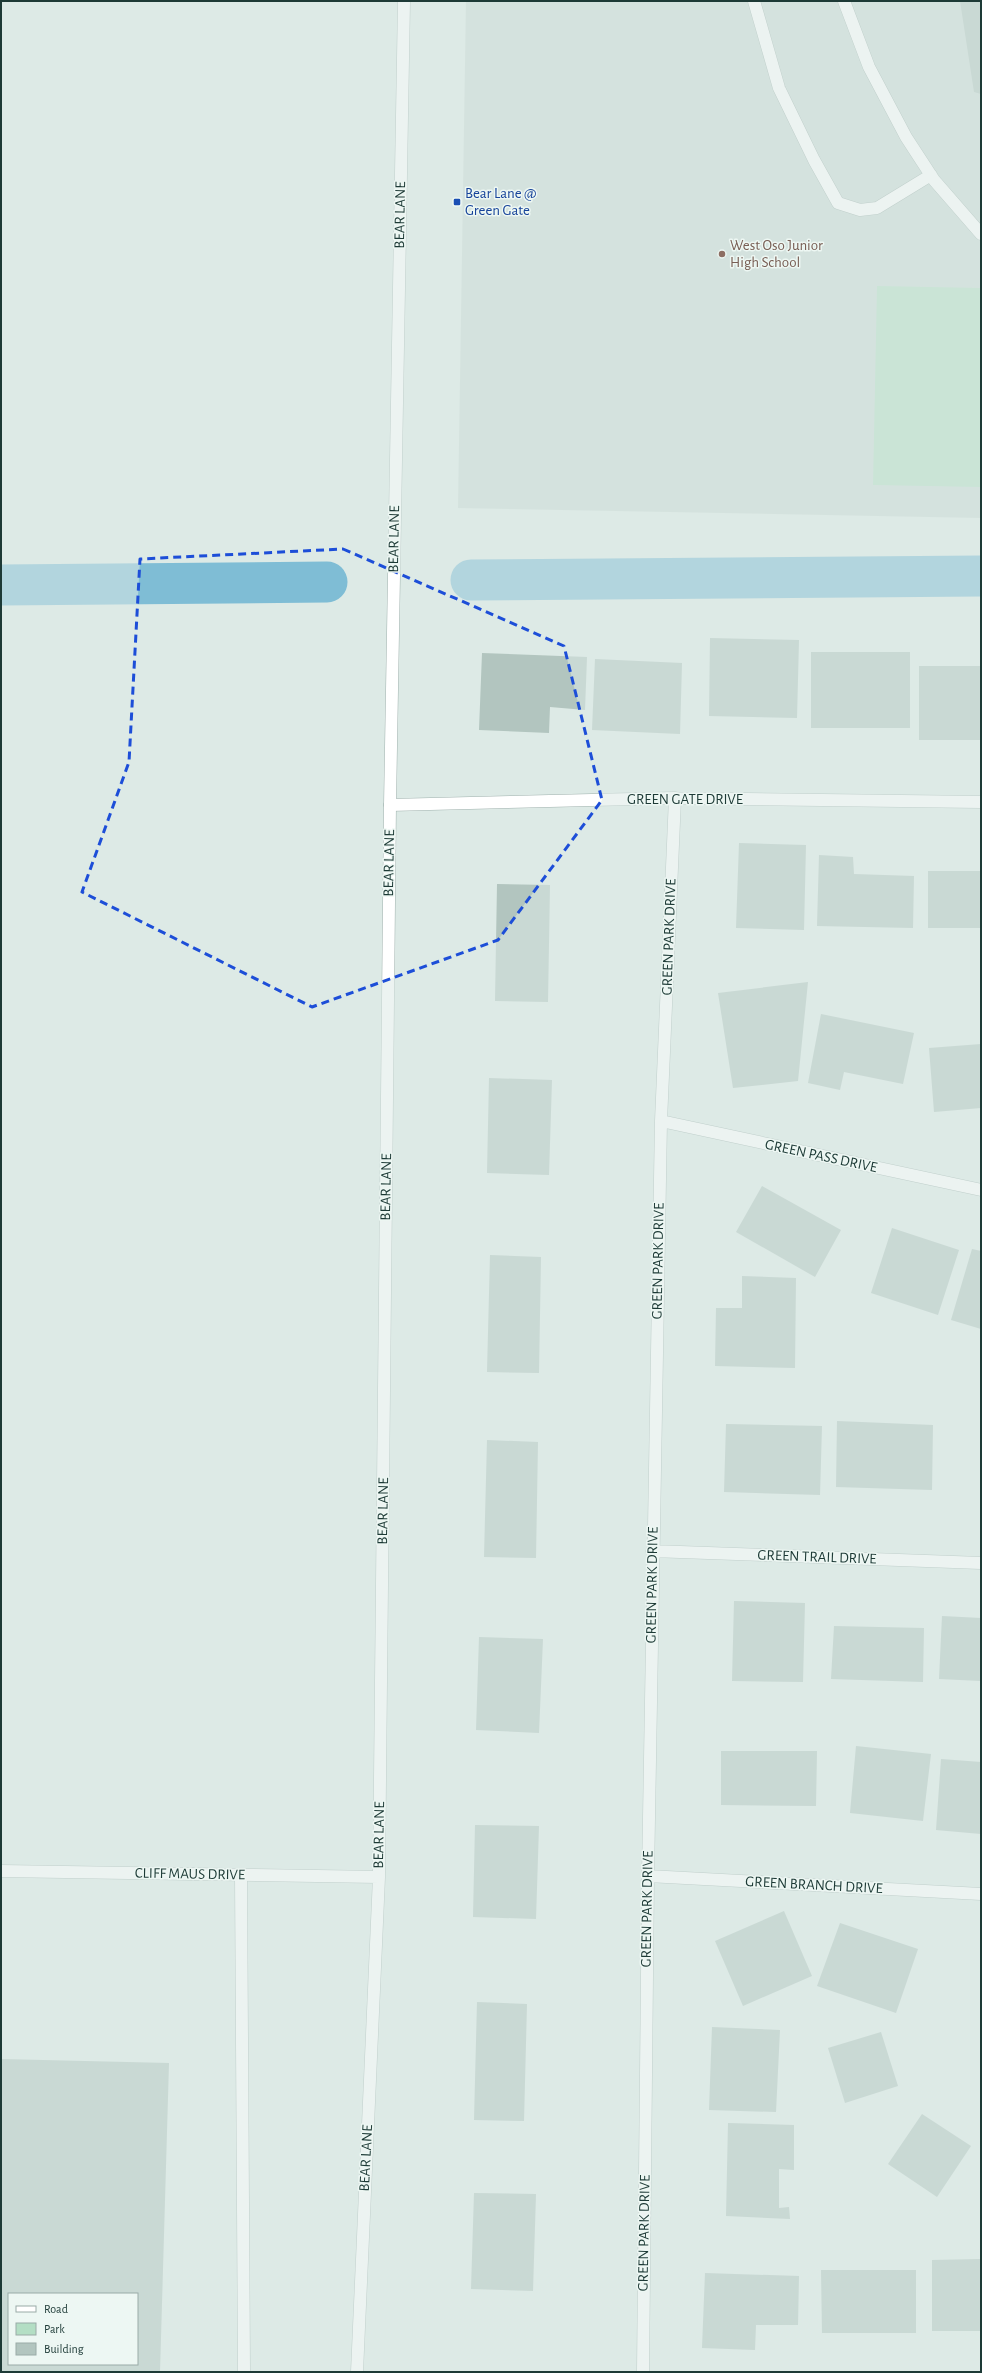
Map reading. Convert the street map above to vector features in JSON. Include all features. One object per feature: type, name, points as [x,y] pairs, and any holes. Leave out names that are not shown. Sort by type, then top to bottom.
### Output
[{"type":"street","name":"BEAR LANE","points":[[357,2372],[379,1877],[390,806],[404,1]]},
{"type":"street","points":[[754,1],[779,88],[814,160],[838,203],[860,210],[877,208],[931,175]]},
{"type":"street","points":[[844,1],[869,67],[906,137],[931,175],[981,234]]},
{"type":"street","name":"GREEN GATE DRIVE","points":[[390,806],[675,798],[981,802]]},
{"type":"street","name":"GREEN PARK DRIVE","points":[[643,2372],[652,1551],[661,1121],[675,798]]},
{"type":"street","name":"GREEN PASS DRIVE","points":[[661,1121],[981,1190]]},
{"type":"street","name":"GREEN TRAIL DRIVE","points":[[652,1551],[981,1563]]},
{"type":"street","name":"CLIFF MAUS DRIVE","points":[[1,1871],[379,1877]]},
{"type":"street","points":[[242,1875],[244,2372]]},
{"type":"street","name":"GREEN BRANCH DRIVE","points":[[648,1876],[981,1894]]},
{"type":"highlighted area","points":[[343,549],[564,646],[602,800],[498,940],[312,1007],[82,892],[129,762],[140,559]]},
{"type":"shaded area","name":"West Oso Junior High School","points":[[466,1],[981,1],[981,518],[458,508]]},
{"type":"green space","points":[[877,286],[981,288],[981,487],[873,485]]},
{"type":"building","points":[[960,1],[981,1],[981,94],[974,92]]},
{"type":"building","points":[[710,638],[799,640],[797,718],[709,716]]},
{"type":"building","points":[[811,652],[910,652],[910,728],[811,728]]},
{"type":"building","points":[[482,653],[587,657],[585,710],[550,707],[549,733],[479,730]]},
{"type":"building","points":[[595,659],[682,663],[680,734],[592,730]]},
{"type":"building","points":[[919,666],[981,666],[981,740],[919,740]]},
{"type":"building","points":[[739,843],[806,845],[804,930],[736,928]]},
{"type":"building","points":[[819,855],[853,857],[854,874],[914,876],[913,928],[817,926]]},
{"type":"building","points":[[928,871],[981,871],[981,928],[928,928]]},
{"type":"building","points":[[497,884],[550,885],[548,1002],[495,1001]]},
{"type":"building","points":[[808,982],[798,1081],[733,1088],[718,993]]},
{"type":"building","points":[[821,1014],[914,1033],[903,1084],[844,1072],[840,1090],[808,1083]]},
{"type":"building","points":[[981,1044],[981,1108],[934,1112],[929,1048]]},
{"type":"building","points":[[489,1078],[552,1080],[549,1175],[487,1173]]},
{"type":"building","points":[[762,1186],[841,1230],[815,1277],[736,1232]]},
{"type":"building","points":[[892,1228],[959,1250],[938,1315],[871,1293]]},
{"type":"building","points":[[972,1249],[981,1251],[981,1329],[951,1320]]},
{"type":"building","points":[[490,1255],[541,1257],[539,1373],[487,1372]]},
{"type":"building","points":[[742,1276],[796,1278],[795,1368],[715,1366],[716,1308],[742,1308]]},
{"type":"building","points":[[837,1421],[933,1425],[932,1490],[836,1487]]},
{"type":"building","points":[[726,1424],[822,1426],[820,1495],[724,1492]]},
{"type":"building","points":[[487,1440],[538,1442],[536,1558],[484,1557]]},
{"type":"building","points":[[734,1601],[805,1603],[803,1682],[732,1681]]},
{"type":"building","points":[[942,1616],[981,1618],[981,1681],[939,1679]]},
{"type":"building","points":[[834,1626],[924,1628],[923,1682],[831,1679]]},
{"type":"building","points":[[479,1637],[543,1639],[539,1733],[476,1730]]},
{"type":"building","points":[[856,1746],[931,1754],[923,1821],[850,1813]]},
{"type":"building","points":[[721,1751],[817,1751],[816,1806],[721,1805]]},
{"type":"building","points":[[941,1759],[981,1762],[981,1834],[936,1830]]},
{"type":"building","points":[[475,1825],[539,1826],[536,1919],[473,1917]]},
{"type":"building","points":[[784,1911],[812,1976],[743,2006],[715,1941]]},
{"type":"building","points":[[840,1923],[918,1949],[896,2013],[817,1986]]},
{"type":"building","points":[[477,2002],[527,2004],[524,2121],[474,2120]]},
{"type":"building","points":[[712,2027],[780,2030],[776,2112],[709,2110]]},
{"type":"building","points":[[881,2032],[898,2086],[845,2103],[828,2048]]},
{"type":"building","points":[[1,2059],[169,2063],[160,2372],[1,2372]]},
{"type":"building","points":[[922,2114],[971,2146],[937,2197],[888,2164]]},
{"type":"building","points":[[728,2123],[794,2125],[794,2170],[779,2169],[779,2208],[789,2207],[790,2219],[726,2216]]},
{"type":"building","points":[[474,2193],[536,2194],[533,2291],[471,2289]]},
{"type":"building","points":[[981,2259],[981,2331],[932,2331],[932,2260]]},
{"type":"building","points":[[821,2270],[916,2270],[916,2333],[822,2333]]},
{"type":"building","points":[[705,2273],[799,2276],[798,2325],[756,2325],[755,2350],[702,2348]]},
{"type":"waterway","points":[[471,580],[981,576]]},
{"type":"waterway","points":[[1,585],[327,582]]},
{"type":"place","name":"Bear Lane @ Green Gate","points":[[457,202]]},
{"type":"place","name":"West Oso Junior High School","points":[[722,254]]}]
